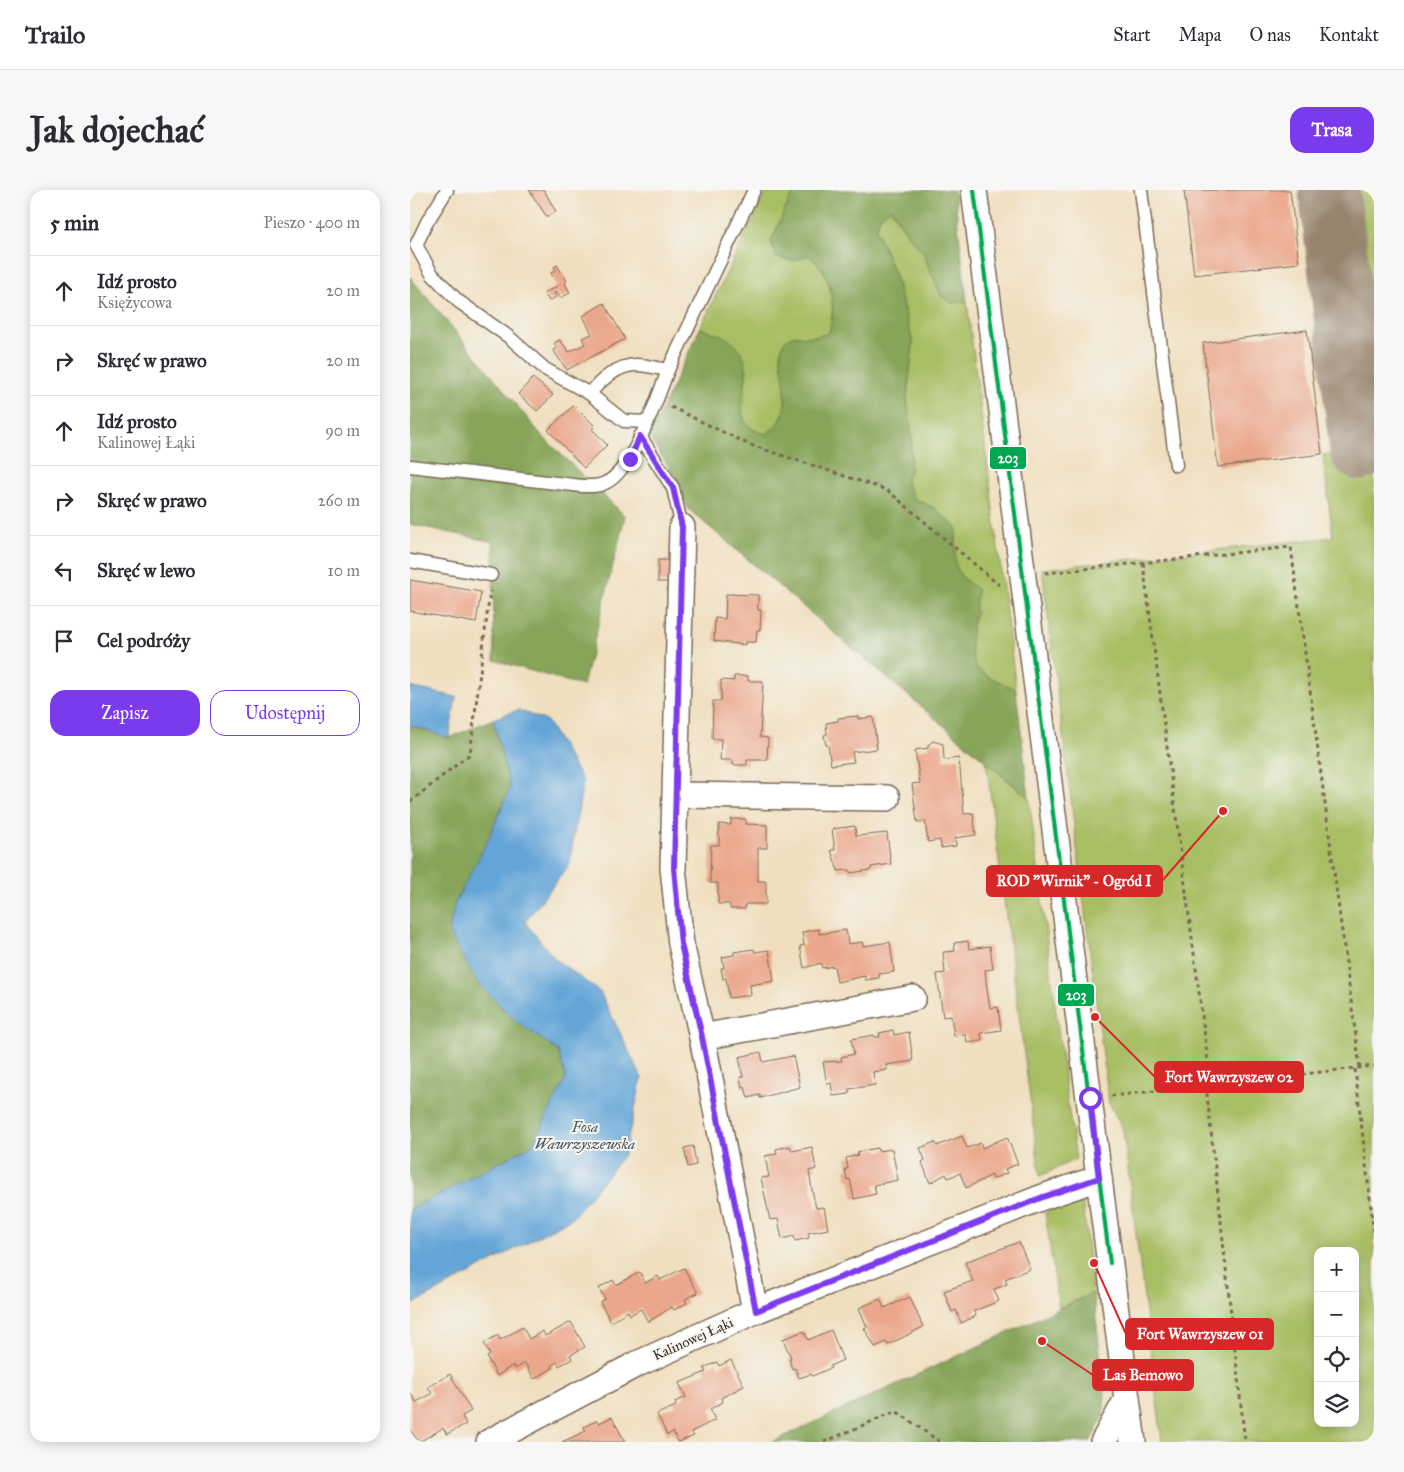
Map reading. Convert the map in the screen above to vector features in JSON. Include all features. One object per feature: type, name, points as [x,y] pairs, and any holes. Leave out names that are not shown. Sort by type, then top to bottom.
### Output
[{"type":"street","points":[[974,190],[1133,1442]]},
{"type":"street","points":[[682,527],[674,868],[681,944],[702,1037],[756,1311]]},
{"type":"street","points":[[676,795],[887,798]]},
{"type":"street","points":[[702,1037],[913,998]]},
{"type":"street","name":"Kalinowej Łąki","points":[[489,1442],[634,1364],[756,1311],[1043,1197],[1099,1178]]},
{"type":"street","points":[[1102,1442],[1127,1399]]},
{"type":"lane","points":[[447,190],[427,222],[416,246],[432,274],[458,301],[509,337],[545,369],[590,394],[624,421],[647,422]]},
{"type":"lane","points":[[410,466],[597,486],[607,483],[630,459],[657,400],[668,370],[754,190]]},
{"type":"lane","points":[[1141,190],[1176,465]]},
{"type":"lane","points":[[590,394],[598,383],[618,370],[634,364],[668,370]]},
{"type":"lane","points":[[640,436],[673,488],[682,527]]},
{"type":"lane","points":[[410,561],[491,575]]},
{"type":"path","points":[[657,400],[748,444],[887,490],[1006,592]]},
{"type":"path","points":[[1042,573],[1291,547],[1360,1068]]},
{"type":"path","points":[[1143,563],[1211,1084]]},
{"type":"path","points":[[410,802],[470,754],[491,575]]},
{"type":"path","points":[[1109,1096],[1374,1066]]},
{"type":"path","points":[[1355,1069],[1374,1233]]},
{"type":"path","points":[[1206,1085],[1244,1442]]},
{"type":"path","points":[[824,1442],[896,1411],[940,1442]]},
{"type":"green space","points":[[767,190],[797,190],[789,200],[771,242],[793,261],[808,255],[821,267],[831,292],[832,319],[828,334],[808,337],[794,336],[780,352],[785,386],[784,408],[781,418],[775,427],[766,434],[755,430],[747,424],[743,417],[742,400],[747,369],[700,328]]},
{"type":"green space","points":[[797,190],[954,190],[967,302],[952,303],[941,296],[923,252],[910,238],[891,208],[880,217],[876,229],[894,273],[913,343],[907,399],[912,438],[910,471],[906,480],[913,498],[934,508],[957,528],[955,556],[958,570],[977,589],[971,642],[974,662],[978,669],[991,678],[1016,690],[1029,798],[687,508],[680,484],[649,437],[700,328],[728,339],[742,354],[746,368],[742,408],[744,419],[751,428],[766,434],[778,423],[784,410],[785,395],[781,352],[784,342],[793,336],[811,337],[828,334],[833,310],[829,284],[821,267],[808,255],[793,261],[777,258],[771,242],[789,200]]},
{"type":"green space","points":[[1359,190],[1374,190],[1374,306]]},
{"type":"green space","points":[[890,208],[910,238],[923,252],[941,296],[952,303],[967,302],[1016,690],[986,675],[974,663],[970,641],[976,612],[954,565],[957,528],[934,508],[913,498],[906,480],[910,471],[912,438],[907,399],[913,343],[894,273],[876,229],[880,217]]},
{"type":"green space","points":[[410,277],[543,437],[625,516],[583,686],[494,660],[493,542],[410,524]]},
{"type":"green space","points":[[1374,448],[1374,1442],[1162,1442],[1123,1129],[1109,1103],[1042,569],[1333,537],[1323,455]]},
{"type":"green space","points":[[493,719],[510,788],[485,846],[513,1019],[558,1051],[566,1079],[532,1145],[410,1210],[410,725],[449,738]]},
{"type":"green space","points":[[986,762],[1029,798],[1076,1159],[1040,1176]]},
{"type":"green space","points":[[1082,1198],[1093,1293],[1059,1308],[1045,1213]]},
{"type":"green space","points":[[1093,1293],[1105,1395],[1103,1417],[1090,1442],[772,1442]]},
{"type":"water","points":[[410,687],[456,697],[449,738],[410,725]]},
{"type":"water","name":"Fosa Wawrzyszewska","points":[[518,710],[547,721],[583,781],[569,865],[525,922],[555,959],[600,992],[642,1078],[624,1155],[572,1218],[410,1306],[410,1210],[532,1145],[566,1079],[558,1051],[513,1019],[476,980],[449,933],[454,905],[485,846],[510,788],[493,719]]},
{"type":"building","points":[[529,190],[544,190],[556,212],[547,217]]},
{"type":"building","points":[[1184,190],[1290,190],[1299,263],[1194,275]]},
{"type":"building","points":[[557,265],[567,281],[565,283],[570,293],[560,298],[557,292],[554,293],[556,297],[549,301],[544,293],[558,286],[551,273],[556,270],[554,267]]},
{"type":"building","points":[[604,303],[625,339],[567,370],[553,350],[557,348],[554,343],[560,340],[569,352],[585,344],[582,338],[592,334],[583,316]]},
{"type":"building","points":[[1307,330],[1322,454],[1218,467],[1203,343]]},
{"type":"building","points":[[533,378],[553,395],[537,411],[518,394]]},
{"type":"building","points":[[574,405],[595,426],[592,429],[607,445],[584,468],[548,430]]},
{"type":"building","points":[[658,560],[673,560],[673,582],[658,582]]},
{"type":"building","points":[[410,580],[481,592],[476,623],[410,611]]},
{"type":"building","points":[[726,594],[758,595],[758,610],[761,610],[760,630],[757,630],[756,642],[745,642],[745,645],[714,641],[715,618],[725,619]]},
{"type":"building","points":[[734,676],[748,676],[748,681],[763,681],[760,737],[768,738],[767,760],[747,760],[747,765],[733,765],[733,760],[720,760],[721,739],[712,739],[713,701],[721,701],[721,680],[734,681]]},
{"type":"building","points":[[858,716],[858,719],[873,717],[877,749],[852,752],[854,762],[831,765],[828,745],[826,745],[824,735],[827,734],[826,723],[838,721],[838,718]]},
{"type":"building","points":[[933,741],[943,744],[944,760],[959,758],[964,814],[973,813],[976,835],[955,838],[956,846],[941,848],[940,840],[928,842],[925,821],[917,822],[912,784],[920,783],[915,750],[928,748],[928,745]]},
{"type":"building","points":[[731,819],[746,819],[746,824],[767,825],[767,848],[758,848],[758,881],[766,881],[766,904],[745,904],[745,909],[730,909],[730,904],[718,904],[718,883],[710,883],[711,845],[719,845],[719,824],[731,825]]},
{"type":"building","points":[[855,826],[856,836],[887,833],[891,864],[871,867],[871,870],[850,873],[850,870],[838,871],[831,850],[835,850],[832,829]]},
{"type":"building","points":[[819,929],[819,934],[846,930],[848,944],[862,942],[863,946],[890,942],[894,972],[879,974],[879,978],[865,980],[865,976],[837,982],[834,966],[822,968],[821,963],[804,968],[800,946],[804,945],[802,932]]},
{"type":"building","points":[[968,941],[969,949],[990,946],[993,969],[985,970],[987,989],[990,1008],[998,1007],[1001,1030],[981,1033],[982,1041],[967,1043],[966,1035],[954,1036],[951,1016],[943,1017],[937,974],[945,973],[943,952],[955,951],[954,943]]},
{"type":"building","points":[[754,949],[755,952],[769,950],[774,981],[750,985],[751,995],[729,998],[726,978],[723,979],[721,968],[724,968],[722,957],[734,955],[734,952]]},
{"type":"building","points":[[893,1030],[894,1035],[909,1032],[913,1061],[886,1065],[887,1070],[873,1072],[875,1085],[849,1089],[849,1094],[833,1096],[831,1083],[827,1084],[823,1062],[842,1061],[841,1057],[854,1054],[851,1039],[874,1035],[875,1037],[880,1037],[879,1033]]},
{"type":"building","points":[[761,1052],[763,1062],[793,1056],[800,1087],[760,1098],[760,1095],[748,1098],[745,1087],[742,1088],[740,1077],[743,1077],[739,1057]]},
{"type":"building","points":[[962,1136],[967,1148],[981,1143],[982,1148],[1007,1137],[1018,1164],[1005,1169],[1007,1173],[993,1179],[992,1175],[966,1188],[960,1173],[948,1178],[946,1174],[930,1183],[922,1162],[925,1160],[920,1148],[935,1142],[937,1146]]},
{"type":"building","points":[[693,1146],[696,1165],[688,1167],[684,1148]]},
{"type":"building","points":[[790,1146],[792,1151],[812,1147],[816,1169],[809,1171],[812,1190],[816,1208],[824,1207],[828,1229],[808,1233],[809,1238],[795,1241],[794,1236],[782,1239],[778,1219],[770,1220],[761,1178],[769,1177],[765,1156],[777,1154],[776,1149]]},
{"type":"building","points":[[877,1148],[878,1151],[892,1149],[898,1180],[874,1185],[876,1194],[854,1199],[850,1179],[847,1180],[846,1158],[858,1155],[857,1152]]},
{"type":"building","points":[[1019,1242],[1030,1269],[1005,1279],[1007,1284],[994,1289],[999,1301],[974,1311],[976,1316],[961,1323],[956,1310],[952,1312],[944,1291],[973,1281],[965,1262]]},
{"type":"building","points":[[684,1268],[698,1293],[685,1299],[687,1303],[674,1310],[672,1307],[648,1322],[641,1309],[630,1315],[628,1311],[611,1322],[600,1302],[605,1299],[599,1288],[613,1280],[616,1285],[640,1272],[645,1283],[658,1276],[660,1280]]},
{"type":"building","points":[[910,1297],[923,1327],[888,1345],[886,1342],[875,1347],[864,1328],[867,1327],[859,1308],[880,1299],[884,1308]]},
{"type":"building","points":[[571,1322],[585,1347],[570,1355],[572,1359],[559,1366],[557,1362],[552,1365],[553,1368],[534,1379],[525,1363],[515,1369],[513,1365],[497,1376],[487,1357],[490,1355],[484,1343],[498,1335],[500,1340],[523,1327],[529,1339],[543,1331],[545,1336]]},
{"type":"building","points":[[831,1330],[843,1360],[830,1366],[831,1368],[812,1376],[811,1374],[799,1378],[795,1368],[792,1369],[789,1359],[791,1358],[783,1339],[804,1331],[808,1340]]},
{"type":"building","points":[[731,1360],[744,1386],[721,1398],[723,1402],[710,1409],[715,1420],[691,1432],[694,1436],[678,1442],[673,1432],[667,1435],[657,1414],[676,1406],[675,1402],[686,1397],[679,1383],[706,1372],[704,1368],[717,1362],[719,1366]]},
{"type":"building","points":[[450,1374],[471,1411],[462,1416],[466,1424],[447,1434],[443,1428],[419,1442],[410,1430],[410,1392],[416,1402],[432,1394],[428,1387]]},
{"type":"building","points":[[612,1417],[625,1442],[562,1442],[586,1431],[584,1427],[597,1420],[599,1423]]},
{"type":"taxiway","points":[[1329,190],[1360,450]]},
{"type":"transit line","name":"203","points":[[974,190],[1110,1263]]},
{"type":"place","name":"ROD \"Wirnik\" - Ogród I","points":[[1223,811]]},
{"type":"place","name":"Fort Wawrzyszew 02","points":[[1095,1017]]},
{"type":"place","name":"Fort Wawrzyszew 01","points":[[1094,1263]]},
{"type":"place","name":"Las Bemowo","points":[[1042,1341]]},
{"type":"route","points":[[630,459],[640,436],[673,488],[682,527],[674,868],[681,944],[702,1037],[756,1311],[1043,1197],[1099,1178],[1090,1098]]}]
